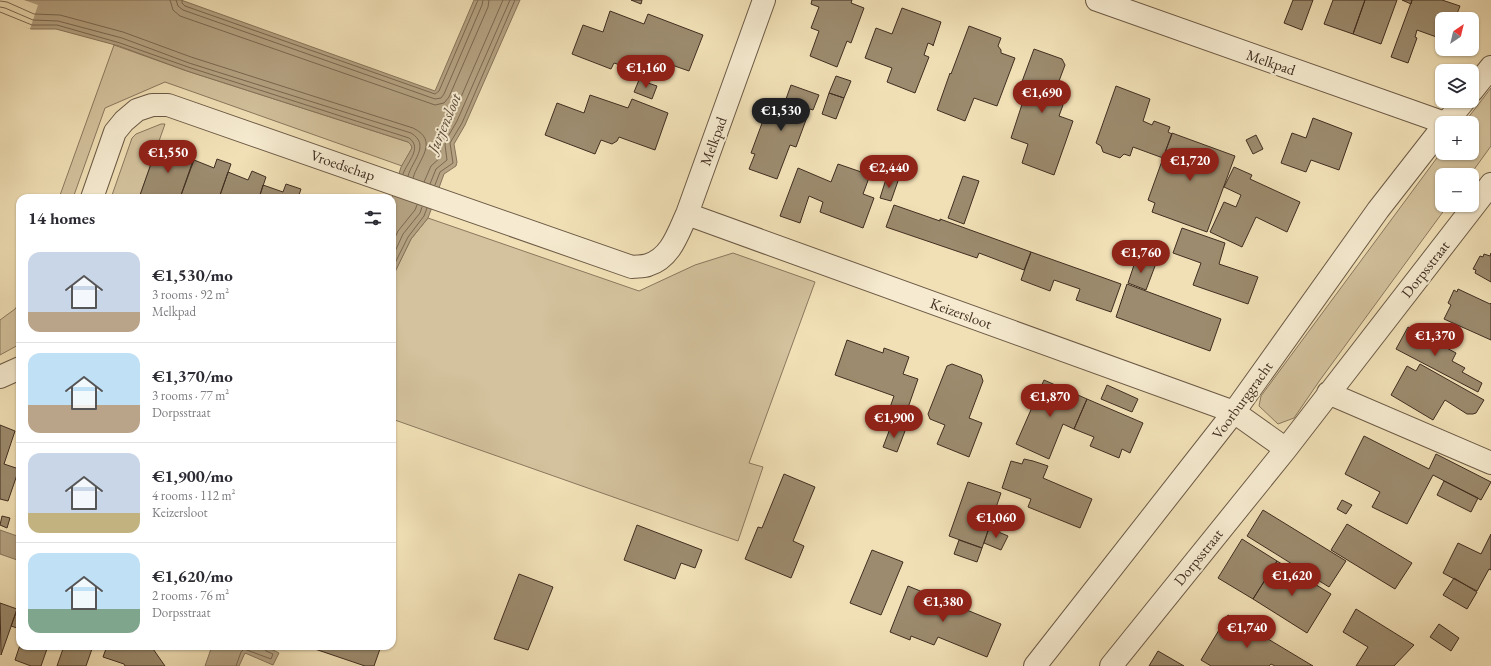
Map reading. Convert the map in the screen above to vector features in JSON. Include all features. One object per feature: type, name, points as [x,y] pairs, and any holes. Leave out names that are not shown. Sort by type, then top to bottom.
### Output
[{"type":"street","name":"Melkpad","points":[[687,214],[764,0]]},
{"type":"street","name":"Melkpad","points":[[1097,0],[1435,119]]},
{"type":"street","points":[[1479,82],[1491,67]]},
{"type":"street","name":"Vroedschap","points":[[93,194],[115,132],[124,121],[137,110],[152,105],[168,105],[632,267],[647,266],[658,261],[666,254],[687,214]]},
{"type":"street","points":[[1452,116],[1458,108]]},
{"type":"street","name":"Voorburggracht","points":[[1035,666],[1234,412],[1378,210],[1435,137]]},
{"type":"street","name":"Dorpsstraat","points":[[1111,666],[1286,449],[1491,184]]},
{"type":"street","name":"Keizersloot","points":[[687,214],[1234,412]]},
{"type":"street","points":[[1328,393],[1491,464]]},
{"type":"street","points":[[1234,412],[1286,449]]},
{"type":"shaded area","points":[[114,45],[187,71],[408,142],[412,148],[402,166],[165,82],[105,108],[74,194],[60,194]]},
{"type":"shaded area","points":[[1491,88],[1491,146],[1475,168],[1435,168],[1435,212],[1443,212],[1294,418],[1278,424],[1259,406],[1261,396],[1435,160],[1479,160],[1479,116],[1469,116],[1476,108],[1479,108],[1479,104]]},
{"type":"shaded area","points":[[161,124],[165,124],[140,194],[112,194],[132,138],[136,134]]},
{"type":"shaded area","points":[[428,218],[639,291],[695,265],[733,253],[815,282],[749,463],[763,467],[738,541],[396,420],[396,270],[411,239]]},
{"type":"shaded area","points":[[16,308],[16,346],[0,355],[0,320]]},
{"type":"water","name":"Jurjensloot","points":[[0,0],[181,0],[435,91],[474,0],[520,0],[465,125],[454,144],[457,162],[456,166],[444,174],[428,218],[411,239],[396,270],[396,194],[393,194],[401,167],[412,148],[408,142],[187,71],[119,46],[56,29],[31,29],[0,15]]},
{"type":"water","points":[[0,530],[16,536],[16,560],[0,554]]},
{"type":"water","points":[[211,650],[273,650],[279,653],[273,665],[245,653],[239,666],[205,666]]},
{"type":"pier","points":[[0,0],[24,0],[38,5],[30,29],[0,18]]},
{"type":"building","points":[[631,0],[642,0],[641,4]]},
{"type":"building","points":[[812,0],[852,0],[851,3],[864,8],[851,43],[847,41],[837,67],[810,56],[819,31],[811,28],[819,7],[811,4]]},
{"type":"building","points":[[1293,0],[1313,0],[1302,30],[1284,23]]},
{"type":"building","points":[[1333,0],[1365,0],[1353,34],[1324,24]]},
{"type":"building","points":[[1365,0],[1397,0],[1381,44],[1353,34]]},
{"type":"building","points":[[1402,0],[1412,0],[1411,4]]},
{"type":"building","points":[[1412,0],[1442,0],[1460,6],[1458,12],[1435,12],[1435,36],[1417,30],[1415,37],[1417,38],[1408,63],[1391,57]]},
{"type":"building","points":[[902,8],[941,22],[933,46],[928,43],[924,55],[929,57],[915,93],[887,82],[892,68],[865,58],[876,28],[892,34]]},
{"type":"building","points":[[610,11],[644,24],[648,14],[703,35],[689,71],[666,63],[663,72],[632,61],[630,65],[626,67],[614,63],[611,69],[572,54],[583,25],[603,32]]},
{"type":"building","points":[[969,26],[1001,38],[998,46],[1001,53],[1015,58],[997,106],[974,98],[965,121],[937,110]]},
{"type":"building","points":[[1034,49],[1062,59],[1065,65],[1053,97],[1060,99],[1063,105],[1059,116],[1073,121],[1054,175],[1022,163],[1028,144],[1011,138],[1027,89],[1020,87]]},
{"type":"building","points":[[836,76],[851,81],[844,98],[829,93]]},
{"type":"building","points":[[639,80],[657,86],[652,99],[634,92]]},
{"type":"building","points":[[791,85],[819,95],[813,110],[810,109],[796,147],[790,145],[777,179],[749,169],[755,154],[751,153],[768,107],[781,113]]},
{"type":"building","points":[[1116,86],[1150,99],[1143,121],[1152,125],[1154,121],[1170,127],[1168,132],[1172,134],[1163,158],[1133,147],[1130,156],[1124,154],[1120,158],[1103,152],[1101,146],[1096,143]]},
{"type":"building","points":[[829,93],[844,98],[836,119],[822,114]]},
{"type":"building","points":[[590,95],[628,108],[632,99],[668,113],[655,150],[619,137],[617,141],[612,144],[601,140],[595,154],[545,135],[557,103],[584,113]]},
{"type":"building","points":[[1313,118],[1352,133],[1339,170],[1311,160],[1306,172],[1281,163],[1292,133],[1306,138]]},
{"type":"building","points":[[1172,133],[1235,156],[1207,232],[1152,212],[1155,203],[1148,200]]},
{"type":"building","points":[[1256,135],[1263,149],[1253,154],[1246,140]]},
{"type":"building","points":[[157,147],[179,155],[182,147],[196,152],[181,194],[140,194]]},
{"type":"building","points":[[217,159],[231,164],[220,194],[181,194],[194,160],[214,168]]},
{"type":"building","points":[[884,160],[898,165],[894,175],[880,170]]},
{"type":"building","points":[[838,164],[870,175],[863,194],[874,198],[863,228],[820,212],[823,202],[809,196],[800,223],[780,216],[798,168],[831,182]]},
{"type":"building","points":[[1234,167],[1252,175],[1250,179],[1300,202],[1287,232],[1256,217],[1242,247],[1210,232],[1224,202],[1236,207],[1241,195],[1224,187]]},
{"type":"building","points":[[252,171],[266,177],[260,194],[220,194],[228,172],[248,180]]},
{"type":"building","points":[[887,176],[898,181],[891,201],[880,198]]},
{"type":"building","points":[[963,176],[979,181],[964,224],[948,218]]},
{"type":"building","points":[[286,184],[301,189],[299,194],[260,194],[263,185],[283,192]]},
{"type":"building","points":[[894,205],[940,221],[940,219],[1031,252],[1024,270],[979,253],[977,258],[886,227]]},
{"type":"building","points":[[1182,228],[1225,243],[1219,264],[1258,277],[1248,304],[1193,285],[1201,263],[1173,253]]},
{"type":"building","points":[[1031,252],[1121,284],[1111,312],[1076,300],[1080,289],[1054,280],[1050,291],[1021,280]]},
{"type":"building","points":[[1491,253],[1491,282],[1475,273],[1476,270],[1473,269],[1480,256],[1483,257],[1484,254],[1490,256]]},
{"type":"building","points":[[1136,259],[1155,266],[1146,290],[1128,283]]},
{"type":"building","points":[[1127,284],[1221,319],[1210,351],[1116,317]]},
{"type":"building","points":[[1458,289],[1490,304],[1491,303],[1491,340],[1444,319],[1451,305],[1448,303],[1454,290],[1457,292]]},
{"type":"building","points":[[1408,327],[1456,353],[1452,361],[1465,368],[1462,372],[1482,383],[1478,392],[1396,349]]},
{"type":"building","points":[[847,340],[883,353],[884,348],[909,357],[903,374],[918,379],[904,419],[888,413],[894,396],[835,375]]},
{"type":"building","points":[[952,364],[981,375],[983,381],[969,418],[982,423],[969,457],[937,444],[945,425],[930,419],[928,414],[947,366]]},
{"type":"building","points":[[1420,364],[1484,400],[1476,413],[1467,414],[1445,400],[1433,420],[1391,395],[1407,366],[1416,371]]},
{"type":"building","points":[[1044,380],[1087,399],[1074,429],[1063,424],[1049,459],[1016,444]]},
{"type":"building","points":[[1107,385],[1138,399],[1132,412],[1101,399]]},
{"type":"building","points":[[1087,399],[1143,423],[1130,453],[1122,449],[1119,458],[1090,446],[1094,437],[1074,429]]},
{"type":"building","points":[[0,425],[15,431],[4,464],[16,468],[16,478],[8,501],[0,499]]},
{"type":"building","points":[[891,426],[905,431],[897,452],[883,447]]},
{"type":"building","points":[[1364,436],[1429,469],[1436,454],[1491,482],[1481,500],[1433,475],[1407,524],[1372,507],[1380,492],[1345,474]]},
{"type":"building","points":[[1024,459],[1048,466],[1043,478],[1092,499],[1080,528],[1028,507],[1031,499],[1002,488],[1011,461],[1022,464]]},
{"type":"building","points":[[784,474],[815,487],[793,541],[804,546],[791,578],[745,559],[758,527],[762,528]]},
{"type":"building","points":[[1444,481],[1478,498],[1471,512],[1437,495]]},
{"type":"building","points":[[968,482],[1001,493],[982,548],[949,536]]},
{"type":"building","points":[[1342,500],[1352,505],[1346,514],[1337,509]]},
{"type":"building","points":[[1263,510],[1346,561],[1329,587],[1247,536]]},
{"type":"building","points":[[2,516],[10,518],[7,528],[0,525]]},
{"type":"building","points":[[1347,524],[1412,563],[1395,589],[1331,550]]},
{"type":"building","points":[[637,525],[702,550],[695,568],[681,563],[675,579],[624,560]]},
{"type":"building","points":[[989,528],[1008,536],[1001,550],[984,543]]},
{"type":"building","points":[[1491,534],[1491,570],[1489,569],[1477,591],[1443,573],[1458,543],[1481,554]]},
{"type":"building","points":[[1242,539],[1277,561],[1253,599],[1218,578]]},
{"type":"building","points":[[959,540],[982,548],[977,562],[954,554]]},
{"type":"building","points":[[872,550],[903,562],[881,615],[850,603]]},
{"type":"building","points":[[1277,561],[1331,594],[1307,633],[1253,599]]},
{"type":"building","points":[[519,574],[553,587],[528,650],[494,639]]},
{"type":"building","points":[[1454,578],[1477,592],[1467,609],[1443,595]]},
{"type":"building","points":[[908,586],[1001,624],[987,657],[938,637],[934,645],[911,636],[910,640],[890,632]]},
{"type":"building","points":[[0,603],[16,609],[1,655]]},
{"type":"building","points":[[1356,609],[1414,645],[1394,666],[1356,666],[1368,647],[1343,632]]},
{"type":"building","points":[[16,612],[16,628],[11,626]]},
{"type":"building","points":[[1228,615],[1313,666],[1275,666],[1271,664],[1269,666],[1211,666],[1201,660]]},
{"type":"building","points":[[1439,624],[1459,638],[1451,651],[1430,637]]},
{"type":"building","points":[[18,650],[47,650],[41,666],[31,666],[15,660]]},
{"type":"building","points":[[63,650],[92,650],[86,666],[57,666]]},
{"type":"building","points":[[106,650],[154,650],[165,666],[125,666],[124,664],[103,657]]},
{"type":"building","points":[[318,650],[380,650],[374,666],[365,666]]},
{"type":"building","points":[[1158,651],[1184,666],[1149,666]]}]
